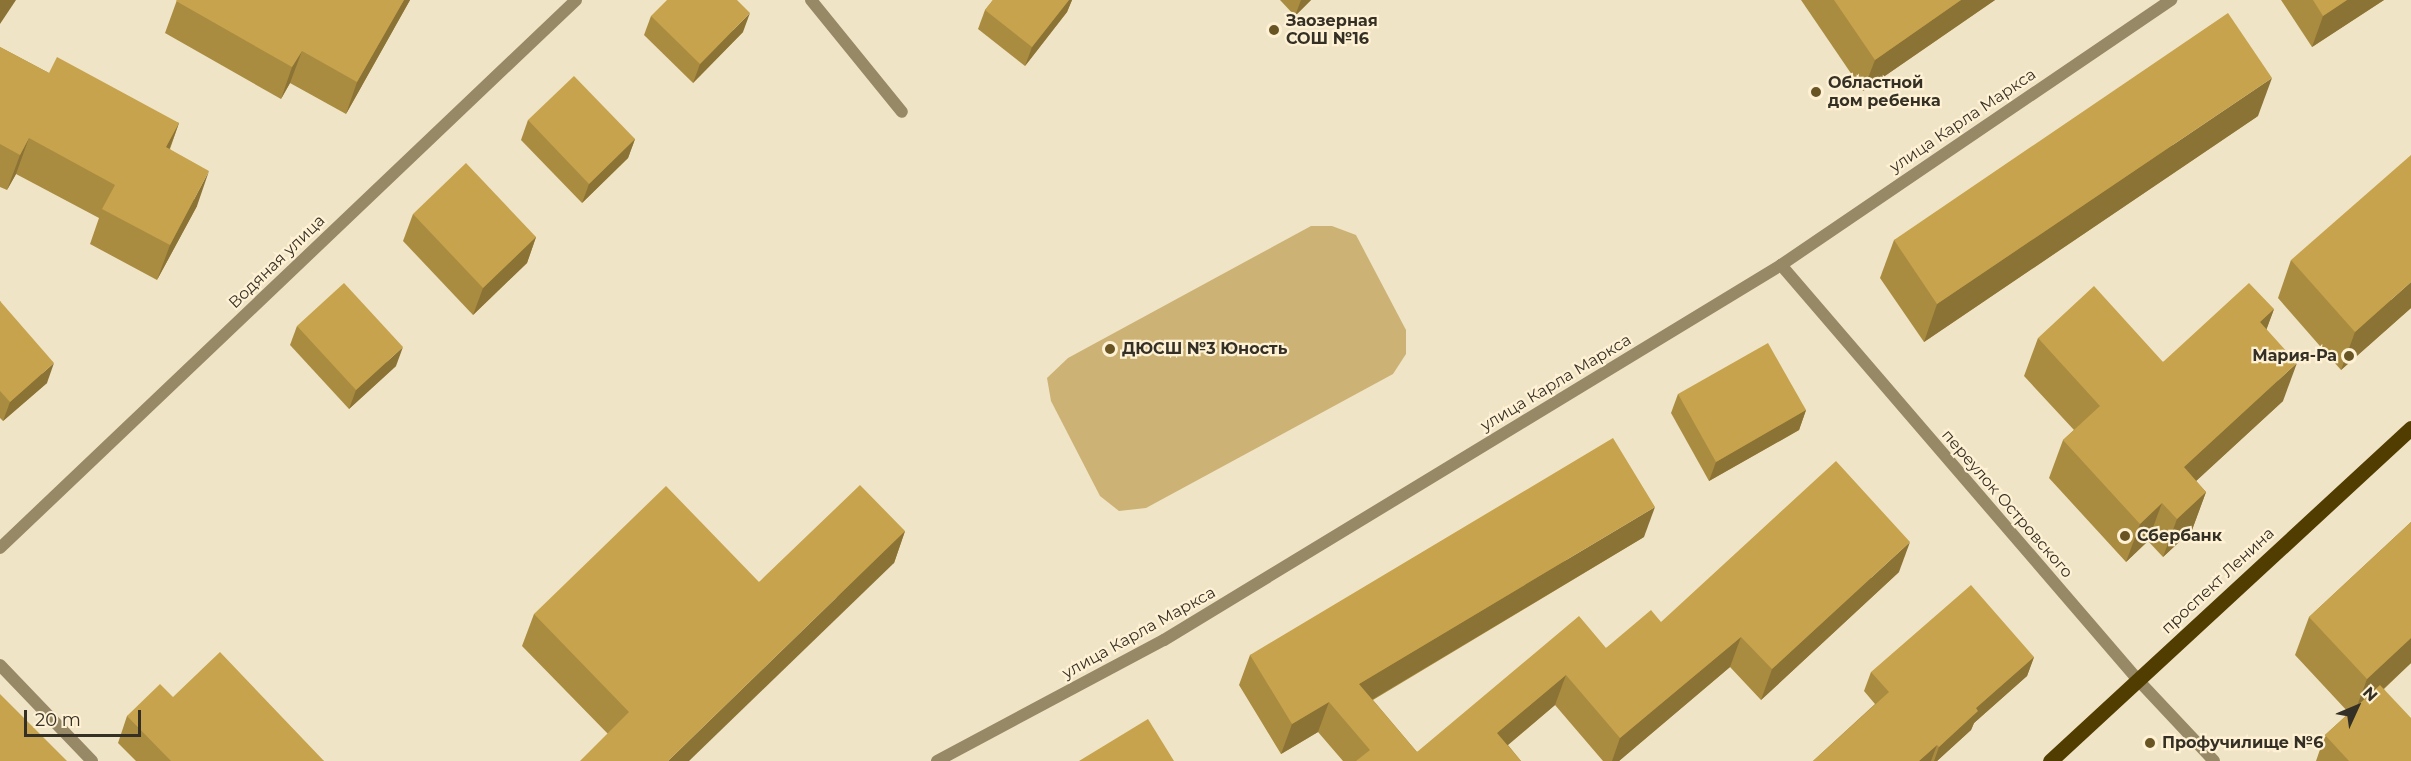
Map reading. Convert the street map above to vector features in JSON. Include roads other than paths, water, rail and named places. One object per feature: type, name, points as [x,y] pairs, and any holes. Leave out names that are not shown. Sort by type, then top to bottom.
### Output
[{"type":"main road","name":"проспект Ленина","points":[[2050,761],[2411,428]]},
{"type":"street","name":"Водяная улица","points":[[0,548],[576,0]]},
{"type":"street","points":[[810,0],[902,112]]},
{"type":"street","name":"улица Карла Маркса","points":[[937,761],[1164,640],[1781,265],[2171,0]]},
{"type":"street","name":"переулок Островского","points":[[1781,265],[2138,680],[2214,761]]},
{"type":"street","points":[[0,665],[92,761]]},
{"type":"place","name":"Заозерная СОШ №16","points":[[1274,30]]},
{"type":"place","name":"Областной дом ребенка","points":[[1816,92]]},
{"type":"place","name":"ДЮСШ №3 Юность","points":[[1110,349]]},
{"type":"place","name":"Мария-Ра","points":[[2349,356]]},
{"type":"place","name":"Сбербанк","points":[[2125,536]]},
{"type":"place","name":"Профучилище №6","points":[[2150,743]]}]
